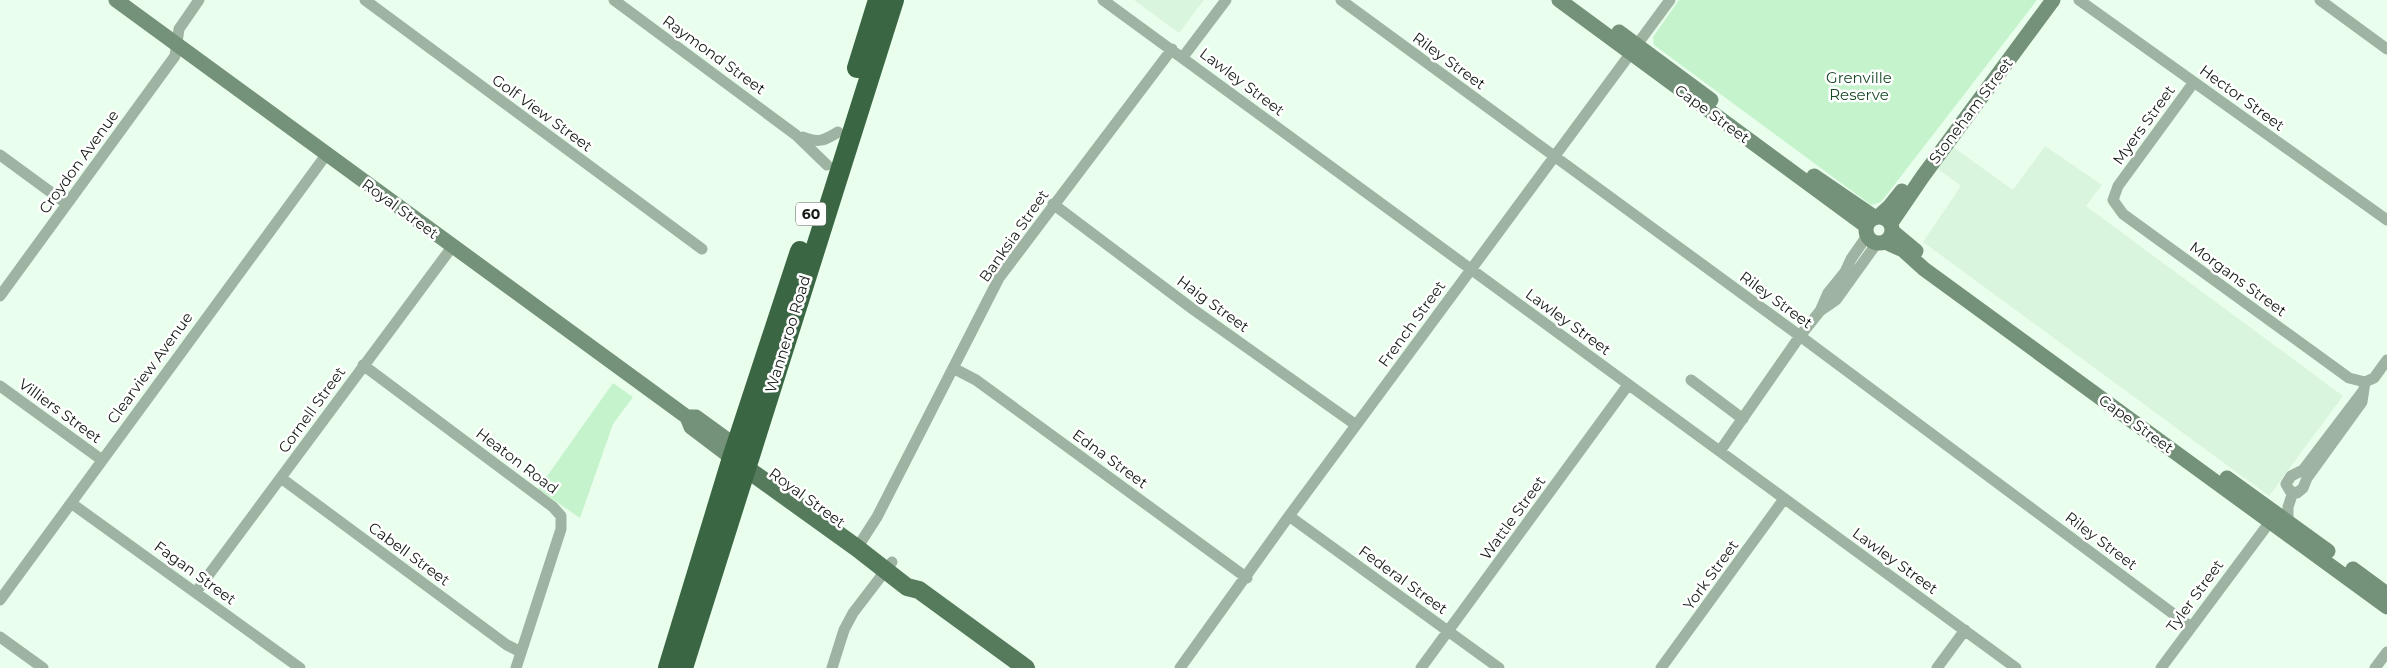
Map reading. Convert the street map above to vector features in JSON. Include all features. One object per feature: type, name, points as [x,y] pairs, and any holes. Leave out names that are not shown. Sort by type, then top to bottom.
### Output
[{"type":"highway","name":"Wanneroo Road","points":[[683,668],[741,457],[878,0]]},
{"type":"highway","name":"Wanneroo Road","points":[[668,668],[741,457],[894,0]]},
{"type":"main road","name":"Royal Street","points":[[741,457],[857,541],[888,566],[914,578],[919,590],[1017,665]]},
{"type":"street","name":"Royal Street","points":[[116,0],[687,417],[691,427],[741,457]]},
{"type":"street","name":"Croydon Avenue","points":[[0,296],[175,56],[179,29],[200,0]]},
{"type":"street","name":"Golf View Street","points":[[365,0],[702,249]]},
{"type":"street","name":"Raymond Street","points":[[614,0],[796,135],[827,165]]},
{"type":"street","name":"Lawley Street","points":[[1103,0],[2016,668]]},
{"type":"street","points":[[1183,57],[1226,0]]},
{"type":"street","name":"Riley Street","points":[[1340,0],[1800,336],[2191,627]]},
{"type":"street","name":"Cape Street","points":[[1559,0],[1634,50],[1879,229],[2119,398],[2387,607]]},
{"type":"street","name":"Cape Street","points":[[1576,0],[1634,50]]},
{"type":"street","name":"French Street","points":[[1180,668],[1470,269],[1670,0]]},
{"type":"street","name":"Stoneham Street","points":[[1720,451],[1800,336],[1820,311],[1836,300],[1895,200],[2043,0]]},
{"type":"street","name":"Stoneham Street","points":[[1879,229],[1923,176],[2054,0]]},
{"type":"street","name":"Hector Street","points":[[2080,0],[2387,220]]},
{"type":"street","points":[[2320,0],[2387,48]]},
{"type":"street","name":"Banksia Street","points":[[857,541],[872,514],[879,510],[999,278],[1172,49]]},
{"type":"street","name":"Myers Street","points":[[2118,186],[2194,82]]},
{"type":"street","name":"Raymond Street","points":[[796,135],[814,142],[822,142],[838,132]]},
{"type":"street","points":[[0,155],[67,204]]},
{"type":"street","name":"Clearview Avenue","points":[[0,600],[326,155]]},
{"type":"street","name":"Morgans Street","points":[[2118,186],[2113,200],[2123,214],[2364,387]]},
{"type":"street","name":"Haig Street","points":[[1054,204],[1194,310],[1356,426]]},
{"type":"street","name":"Cornell Street","points":[[196,592],[452,247]]},
{"type":"street","points":[[2274,517],[2288,507],[2293,492],[2287,488],[2287,481],[2303,470],[2364,387],[2374,378],[2387,360]]},
{"type":"street","name":"Heaton Road","points":[[363,365],[553,507],[561,516],[561,529],[522,652]]},
{"type":"street","name":"Edna Street","points":[[953,368],[976,380],[1247,578]]},
{"type":"street","points":[[1691,380],[1743,419]]},
{"type":"street","name":"Wattle Street","points":[[1421,668],[1628,385]]},
{"type":"street","name":"Villiers Street","points":[[0,386],[102,460]]},
{"type":"street","name":"Cabell Street","points":[[281,478],[507,645],[522,652]]},
{"type":"street","name":"York Street","points":[[1661,668],[1784,499]]},
{"type":"street","name":"Fagan Street","points":[[71,503],[300,668]]},
{"type":"street","name":"Federal Street","points":[[1289,516],[1499,668]]},
{"type":"street","name":"Cape Street","points":[[2274,517],[2387,594]]},
{"type":"street","name":"Tyler Street","points":[[2161,668],[2254,541],[2274,517]]},
{"type":"street","points":[[832,668],[844,630],[853,613],[888,566]]},
{"type":"street","points":[[1937,668],[1965,630]]},
{"type":"street","points":[[0,636],[43,668]]},
{"type":"street","points":[[516,668],[522,652]]},
{"type":"street","points":[[2375,668],[2387,652]]},
{"type":"shaded area","points":[[1134,0],[1204,0],[1179,33]]},
{"type":"shaded area","points":[[2045,146],[2102,185],[2086,206],[2343,396],[2269,496],[1923,242],[1961,186],[1938,169],[1953,147],[2013,190]]},
{"type":"green space","name":"Grenville Reserve","points":[[1679,0],[2037,0],[1881,202],[1871,205],[1654,45],[1653,37]]},
{"type":"green space","points":[[613,383],[633,397],[613,424],[580,518],[538,489]]}]
